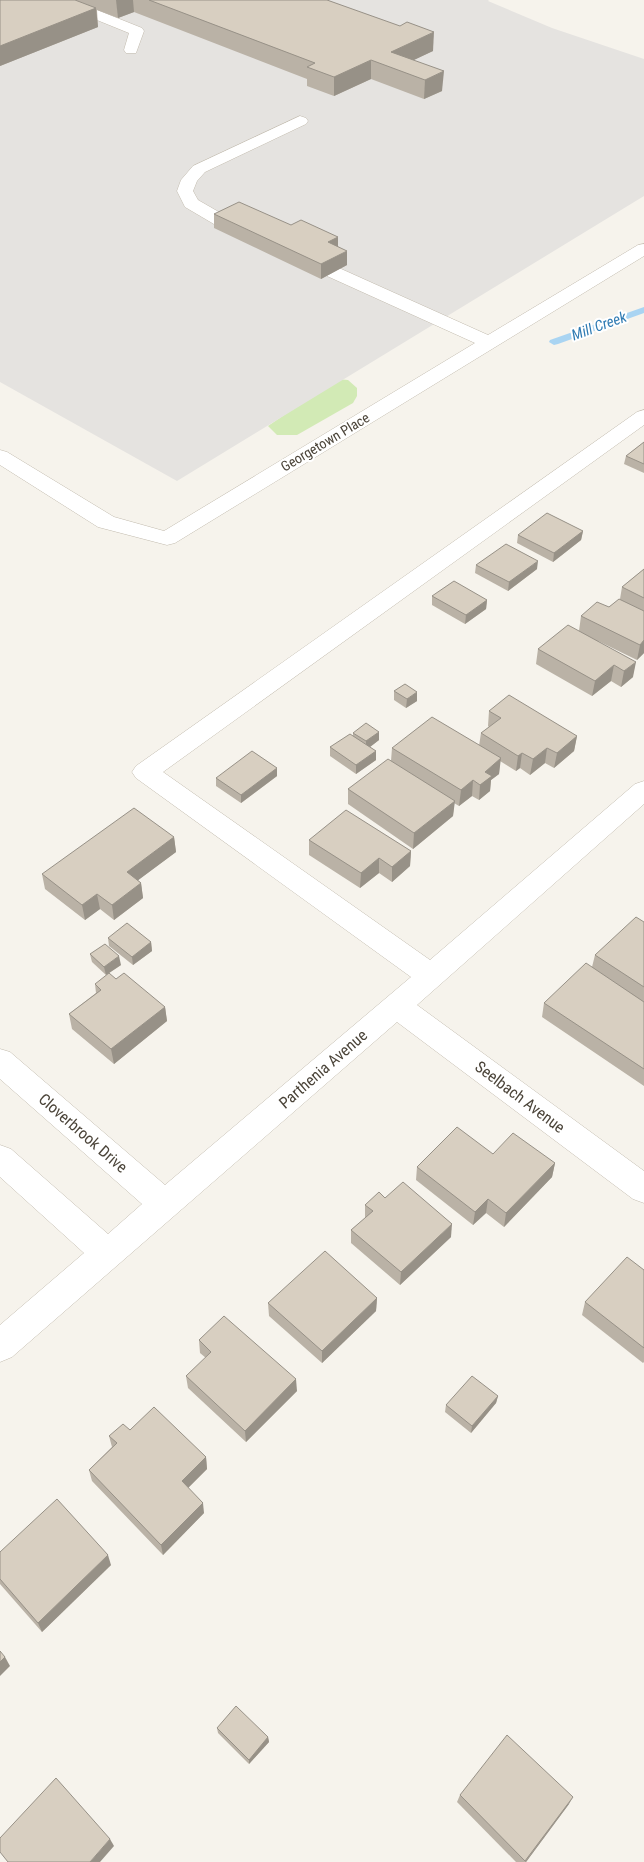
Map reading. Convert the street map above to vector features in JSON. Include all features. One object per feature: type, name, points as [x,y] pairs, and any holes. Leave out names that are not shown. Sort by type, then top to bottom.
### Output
[{"type":"street","points":[[60,0],[137,31],[131,50]]},
{"type":"street","points":[[225,223],[191,203],[186,191],[189,180],[199,169],[300,121]]},
{"type":"street","name":"Georgetown Place","points":[[0,456],[106,522],[167,538],[644,249]]},
{"type":"street","points":[[333,272],[490,343]]},
{"type":"street","points":[[431,976],[145,772],[644,416]]},
{"type":"street","name":"Parthenia Avenue","points":[[0,1346],[431,976],[644,790]]},
{"type":"street","name":"Seelbach Avenue","points":[[396,1005],[644,1190]]},
{"type":"street","name":"Cloverbrook Drive","points":[[0,1061],[165,1205]]},
{"type":"street","points":[[0,1158],[108,1254]]},
{"type":"green space","points":[[337,379],[348,380],[357,388],[357,396],[353,403],[297,435],[277,435],[268,426]]},
{"type":"shaded area","points":[[0,0],[489,0],[552,28],[644,59],[644,196],[177,481],[0,382]]},
{"type":"building","points":[[0,0],[75,0],[96,8],[0,46]]},
{"type":"building","points":[[149,0],[327,0],[400,26],[407,22],[434,32],[391,52],[444,71],[425,80],[371,60],[334,77],[307,67],[315,63]]},
{"type":"building","points":[[239,202],[291,225],[301,220],[338,237],[328,242],[347,251],[321,264],[214,214]]},
{"type":"building","points":[[644,442],[644,464],[626,456]]},
{"type":"building","points":[[547,513],[583,531],[554,553],[518,535]]},
{"type":"building","points":[[506,544],[538,561],[509,582],[476,565]]},
{"type":"building","points":[[644,569],[644,598],[622,587]]},
{"type":"building","points":[[454,581],[487,600],[466,615],[432,596]]},
{"type":"building","points":[[619,599],[644,611],[644,640],[640,645],[581,616],[597,602],[609,607]]},
{"type":"building","points":[[568,625],[636,662],[624,671],[614,665],[595,681],[538,649]]},
{"type":"building","points":[[405,684],[417,692],[407,699],[394,691]]},
{"type":"building","points":[[509,695],[577,736],[557,753],[547,748],[533,759],[522,753],[518,756],[481,733],[501,718],[489,711]]},
{"type":"building","points":[[432,717],[501,758],[485,772],[492,776],[480,785],[473,780],[461,790],[392,748]]},
{"type":"building","points":[[366,723],[379,732],[366,741],[353,733]]},
{"type":"building","points":[[350,734],[376,751],[356,765],[330,747]]},
{"type":"building","points":[[252,751],[277,768],[241,795],[216,778]]},
{"type":"building","points":[[388,759],[455,801],[414,833],[348,789]]},
{"type":"building","points":[[134,808],[174,837],[127,872],[141,883],[112,905],[97,894],[82,905],[42,874]]},
{"type":"building","points":[[346,810],[411,851],[392,867],[379,858],[361,873],[309,840]]},
{"type":"building","points":[[636,917],[644,922],[644,987],[595,955]]},
{"type":"building","points":[[127,923],[151,942],[132,957],[108,938]]},
{"type":"building","points":[[105,944],[119,956],[104,967],[90,954]]},
{"type":"building","points":[[586,963],[644,1002],[644,1069],[544,1003]]},
{"type":"building","points":[[109,973],[116,979],[124,973],[165,1007],[111,1049],[69,1014],[101,990],[95,984]]},
{"type":"building","points":[[457,1127],[493,1154],[513,1133],[555,1163],[506,1213],[488,1199],[475,1212],[417,1167]]},
{"type":"building","points":[[403,1182],[452,1224],[401,1272],[351,1230],[373,1211],[365,1205],[379,1192],[385,1198]]},
{"type":"building","points":[[325,1251],[377,1298],[322,1351],[268,1303]]},
{"type":"building","points":[[627,1257],[644,1270],[644,1348],[585,1302]]},
{"type":"building","points":[[224,1316],[296,1379],[245,1431],[186,1376],[211,1352],[199,1340]]},
{"type":"building","points":[[472,1376],[498,1396],[472,1426],[446,1405]]},
{"type":"building","points":[[154,1407],[206,1457],[182,1481],[203,1503],[161,1545],[89,1470],[117,1443],[109,1436],[123,1424],[130,1430]]},
{"type":"building","points":[[57,1499],[108,1555],[38,1623],[0,1579],[0,1552]]},
{"type":"building","points":[[0,1651],[5,1657],[0,1662]]},
{"type":"building","points":[[236,1706],[268,1737],[249,1760],[217,1728]]},
{"type":"building","points":[[507,1735],[573,1797],[525,1861],[460,1795]]},
{"type":"building","points":[[56,1778],[110,1839],[90,1862],[8,1862],[0,1852],[0,1838]]},
{"type":"waterway","name":"Mill Creek","points":[[554,342],[644,310]]}]
